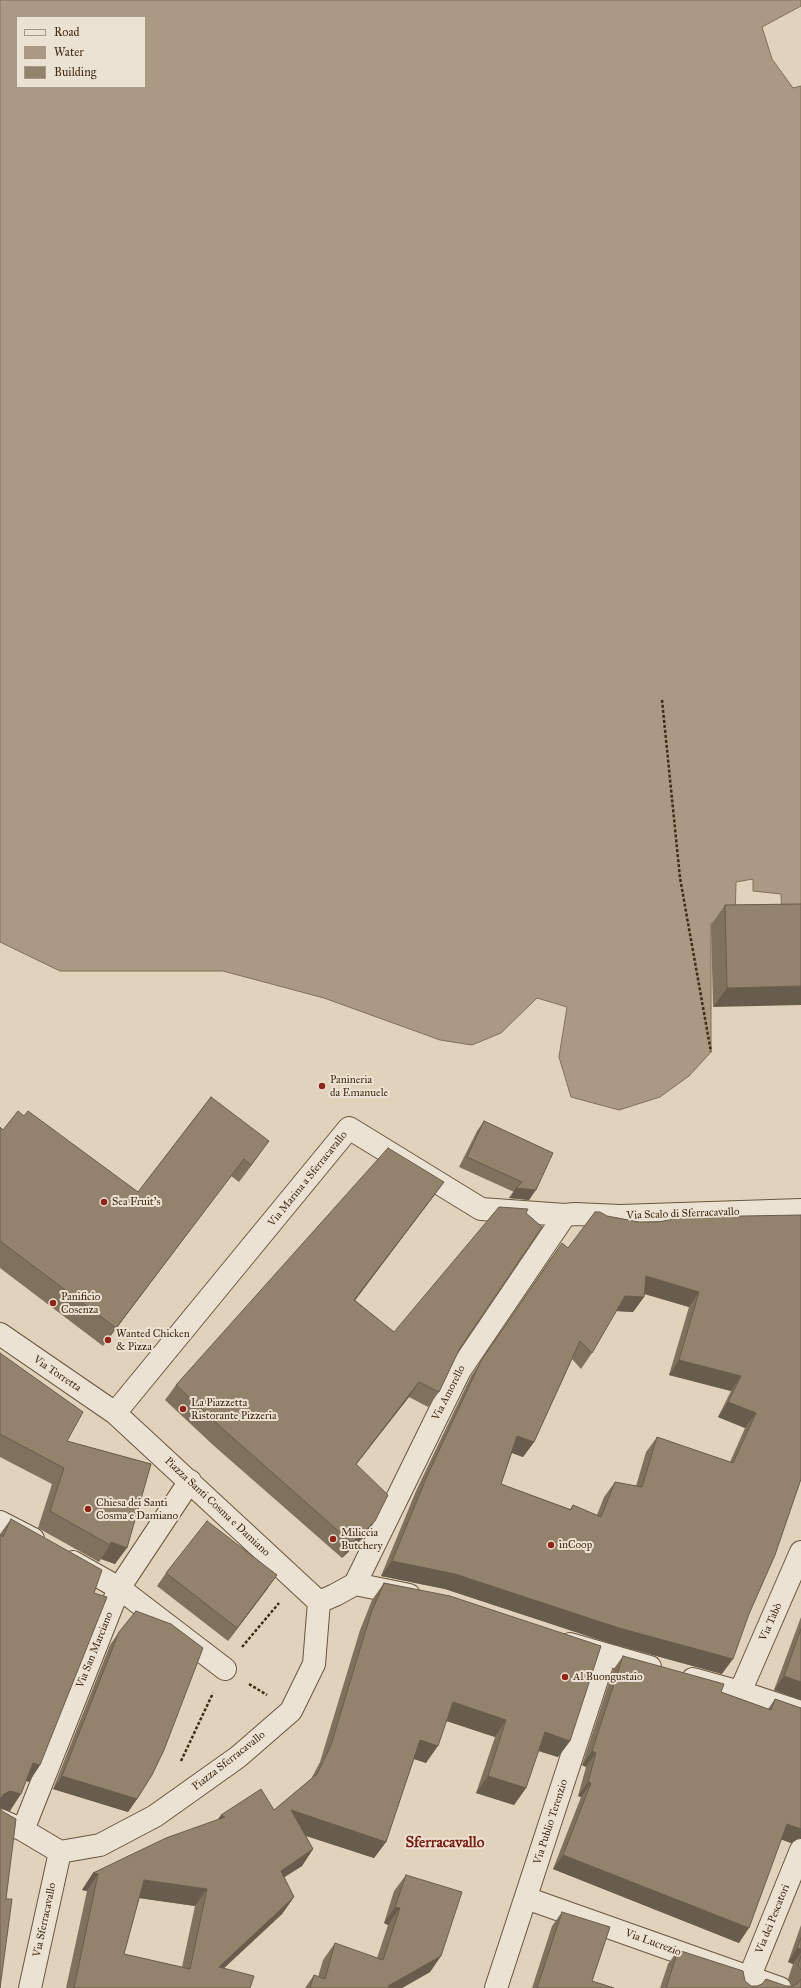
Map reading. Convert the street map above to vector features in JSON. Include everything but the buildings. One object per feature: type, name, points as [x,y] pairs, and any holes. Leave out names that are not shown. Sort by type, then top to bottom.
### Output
[{"type":"street","name":"Via Marina a Sferracavallo","points":[[115,1413],[349,1128],[481,1208],[565,1215]]},
{"type":"street","name":"Via Scalo di Sferracavallo","points":[[565,1215],[620,1216],[801,1210]]},
{"type":"street","name":"Via Amorello","points":[[355,1584],[460,1370],[565,1215]]},
{"type":"street","name":"Via Torretta","points":[[0,1334],[115,1413]]},
{"type":"street","name":"Piazza Santi Cosma e Damiano","points":[[115,1413],[319,1602]]},
{"type":"street","name":"Via San Marciano","points":[[23,1830],[119,1588],[190,1481]]},
{"type":"street","points":[[0,1522],[119,1588],[225,1669]]},
{"type":"street","name":"Via Tabò","points":[[740,1692],[801,1552]]},
{"type":"street","points":[[319,1602],[355,1584],[426,1598]]},
{"type":"street","name":"Piazza Sferracavallo","points":[[60,1852],[100,1845],[155,1816],[238,1757],[291,1711],[314,1664],[319,1602]]},
{"type":"street","points":[[553,1638],[605,1655],[740,1692],[801,1712]]},
{"type":"street","name":"Via Publio Terenzio","points":[[496,1988],[605,1655]]},
{"type":"street","points":[[0,1820],[23,1830],[60,1852]]},
{"type":"street","name":"Via dei Pescatori","points":[[747,1982],[801,1850]]},
{"type":"street","name":"Via Sferracavallo","points":[[30,1988],[60,1852]]},
{"type":"street","name":"Via Lucrezio","points":[[526,1898],[747,1982],[780,1988]]},
{"type":"path","points":[[662,700],[680,878],[711,1052]]},
{"type":"path","points":[[178,1767],[225,1669],[297,1581]]},
{"type":"path","points":[[225,1669],[291,1711]]},
{"type":"water","points":[[0,0],[801,0],[801,6],[762,27],[772,59],[793,88],[801,86],[801,920],[782,920],[781,894],[753,891],[753,879],[736,882],[735,923],[711,923],[711,1052],[689,1076],[660,1097],[619,1110],[571,1097],[559,1057],[567,1007],[537,998],[501,1033],[472,1045],[440,1040],[324,998],[223,971],[60,971],[0,942]]},
{"type":"place","name":"Panineria da Emanuele","points":[[322,1086]]},
{"type":"place","name":"Sea Fruit's","points":[[104,1202]]},
{"type":"place","name":"Panificio Cosenza","points":[[53,1303]]},
{"type":"place","name":"Wanted Chicken & Pizza","points":[[108,1340]]},
{"type":"place","name":"La Piazzetta Ristorante Pizzeria","points":[[183,1409]]},
{"type":"place","name":"Chiesa dei Santi Cosma e Damiano","points":[[88,1509]]},
{"type":"place","name":"Miliccia Butchery","points":[[333,1539]]},
{"type":"place","name":"inCoop","points":[[551,1545]]},
{"type":"place","name":"Al Buongustaio","points":[[565,1677]]},
{"type":"district","name":"Sferracavallo","points":[[445,1843]]}]
